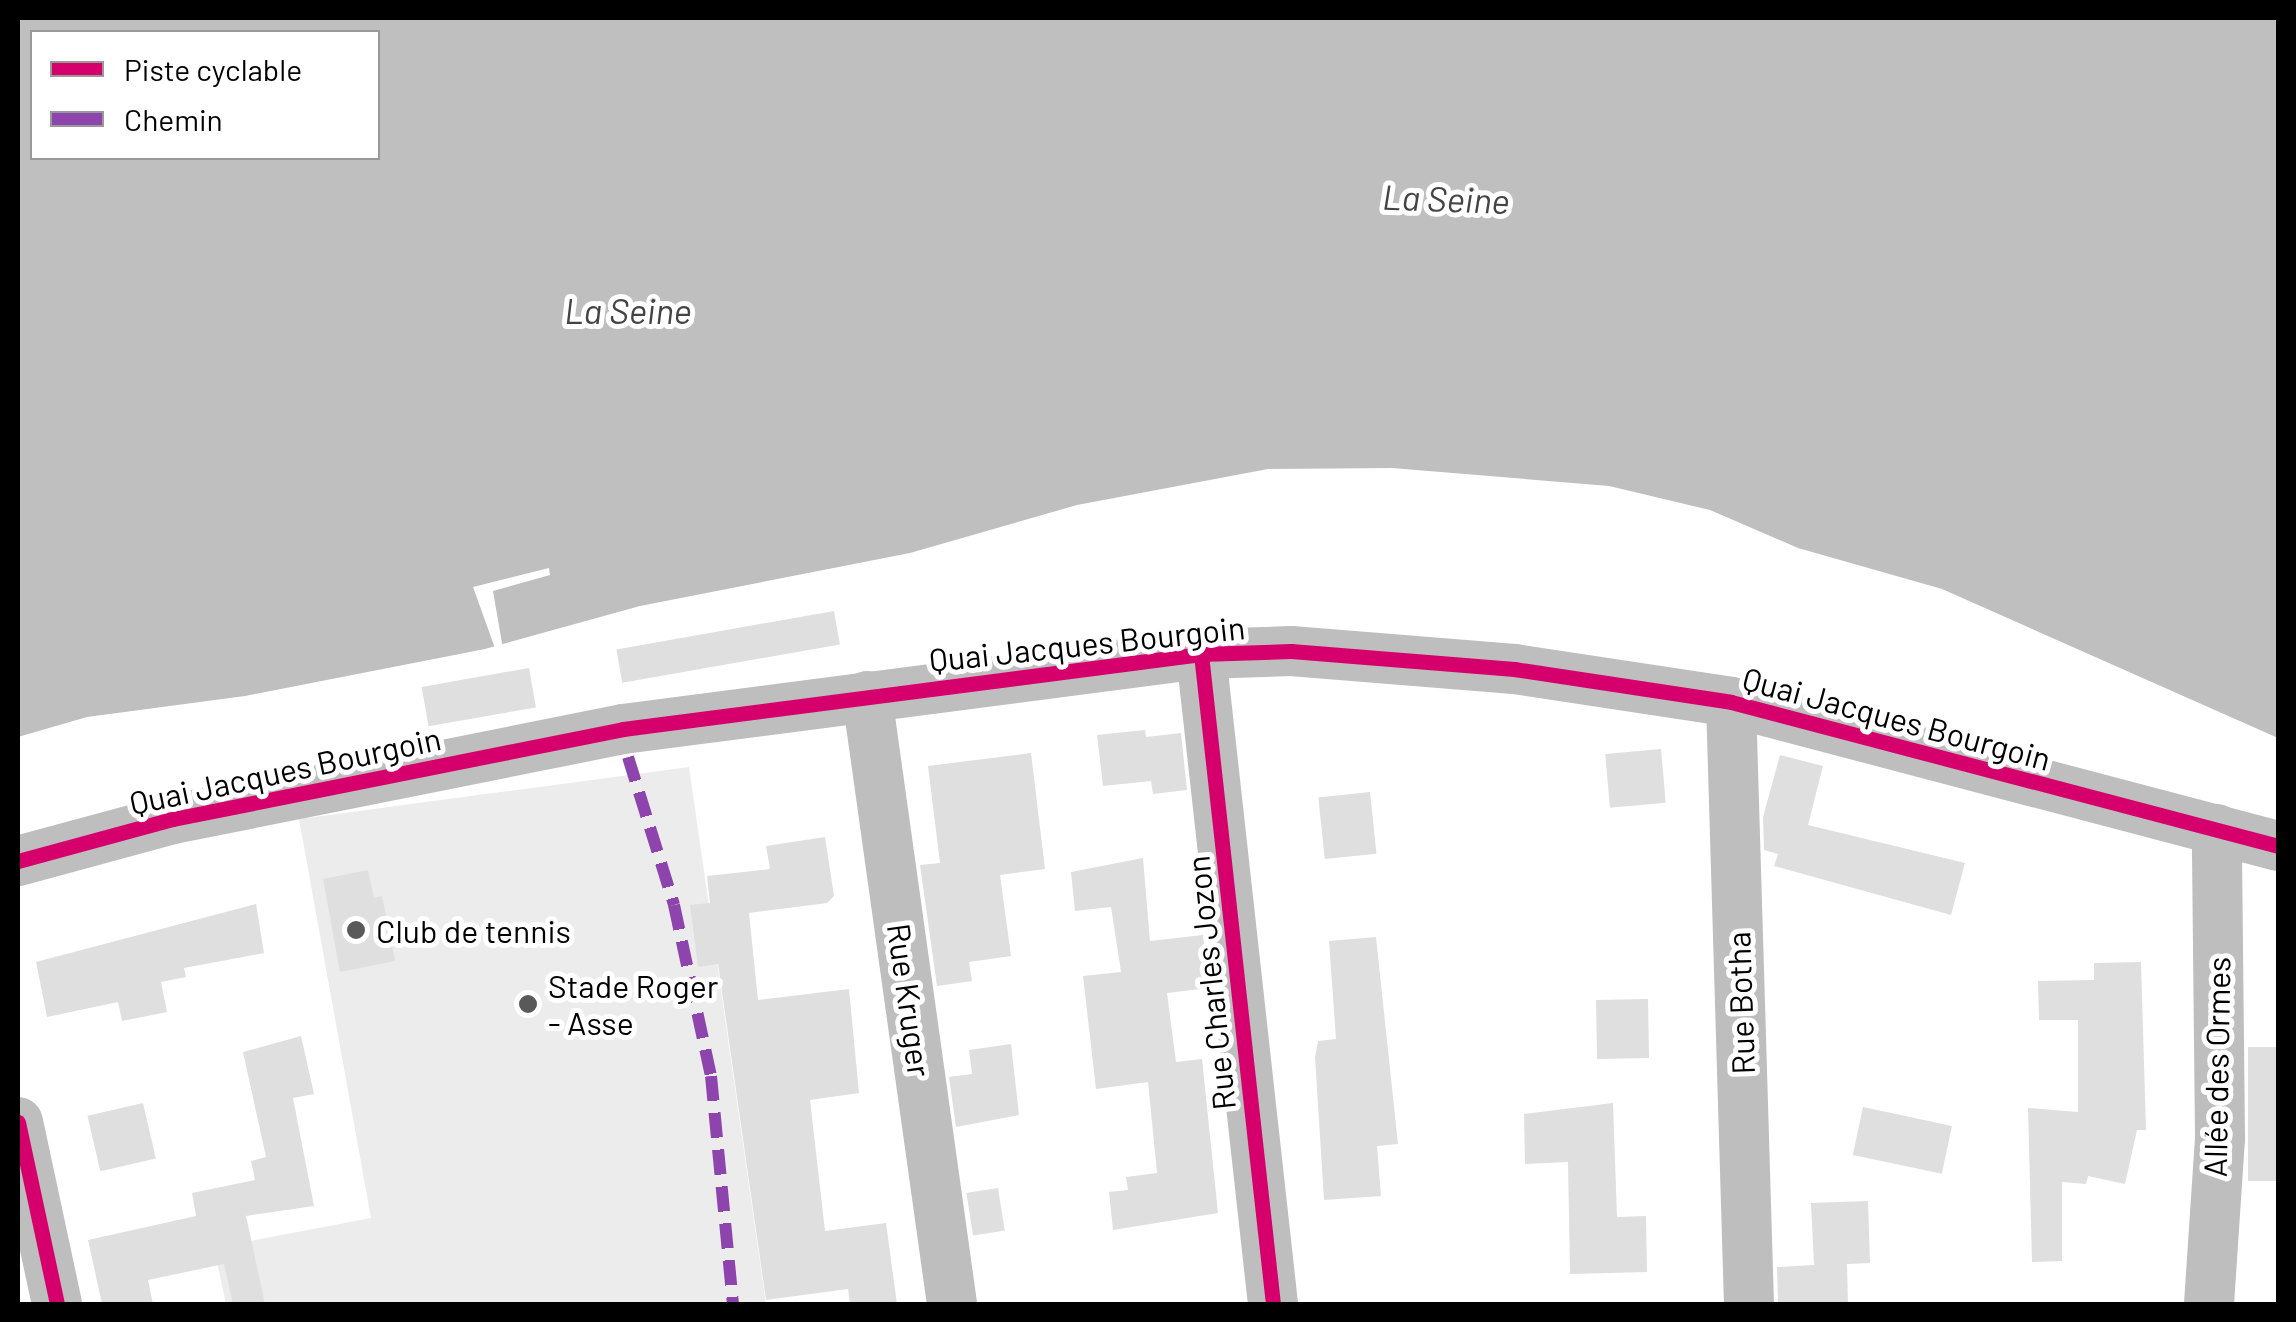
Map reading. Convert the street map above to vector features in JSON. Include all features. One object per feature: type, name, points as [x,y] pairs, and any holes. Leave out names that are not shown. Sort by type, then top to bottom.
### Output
[{"type":"street","name":"Quai Jacques Bourgoin","points":[[18,861],[173,819],[622,728],[1201,654],[1291,650],[1514,669],[1731,702],[2278,846]]},
{"type":"street","name":"Rue Charles Jozon","points":[[1201,654],[1274,1304]]},
{"type":"street","name":"Rue Kruger","points":[[867,696],[952,1304]]},
{"type":"street","name":"Rue Botha","points":[[1731,702],[1749,1304]]},
{"type":"street","name":"Allée des Ormes","points":[[2209,1304],[2220,1138],[2218,830]]},
{"type":"street","points":[[18,1122],[56,1304]]},
{"type":"shaded area","name":"Stade Roger - Asse","points":[[689,767],[766,1304],[226,1304],[214,1248],[371,1218],[299,819]]},
{"type":"water","name":"La Seine","points":[[18,18],[2278,18],[2278,738],[1942,589],[1798,548],[1710,510],[1609,486],[1392,468],[1268,469],[1077,505],[910,553],[640,606],[485,649],[245,696],[87,717],[18,737]]},
{"type":"pier","points":[[549,568],[550,575],[493,591],[503,649],[496,651],[473,587]]},
{"type":"building","points":[[834,611],[840,644],[622,683],[616,649]]},
{"type":"building","points":[[529,668],[536,707],[429,726],[422,687]]},
{"type":"building","points":[[1145,730],[1146,737],[1181,733],[1187,790],[1153,794],[1151,781],[1103,786],[1097,735]]},
{"type":"building","points":[[1661,749],[1666,803],[1610,808],[1605,754]]},
{"type":"building","points":[[1031,753],[1045,869],[1000,875],[1011,956],[969,962],[972,981],[937,986],[920,865],[940,863],[928,766]]},
{"type":"building","points":[[1780,755],[1823,766],[1808,825],[1965,863],[1951,915],[1774,866],[1778,854],[1764,850],[1763,817]]},
{"type":"building","points":[[1370,792],[1376,854],[1325,859],[1318,797]]},
{"type":"building","points":[[825,837],[834,896],[827,903],[749,913],[758,1000],[849,989],[859,1093],[810,1100],[825,1231],[886,1223],[897,1304],[850,1304],[848,1289],[766,1300],[718,964],[698,967],[690,905],[710,903],[707,876],[770,869],[766,846]]},
{"type":"building","points":[[1143,858],[1150,941],[1203,935],[1209,988],[1167,993],[1176,1062],[1202,1059],[1218,1213],[1113,1230],[1109,1192],[1128,1190],[1126,1177],[1157,1173],[1148,1082],[1096,1089],[1083,976],[1121,972],[1111,907],[1075,911],[1071,872]]},
{"type":"building","name":"Club de tennis","points":[[368,870],[374,898],[382,896],[395,961],[340,972],[323,879]]},
{"type":"building","points":[[256,904],[264,953],[184,968],[186,977],[161,982],[167,1012],[122,1021],[118,1002],[47,1017],[36,962]]},
{"type":"building","points":[[1376,937],[1398,1144],[1377,1146],[1381,1196],[1324,1200],[1315,1057],[1318,1041],[1336,1039],[1329,941]]},
{"type":"building","points":[[2141,962],[2146,1130],[2137,1130],[2125,1184],[2088,1176],[2086,1184],[2062,1182],[2062,1261],[2032,1262],[2028,1108],[2078,1112],[2078,1020],[2039,1020],[2038,981],[2094,980],[2094,963]]},
{"type":"building","points":[[1648,999],[1649,1058],[1597,1059],[1596,1000]]},
{"type":"building","points":[[301,1036],[314,1094],[293,1098],[314,1206],[246,1216],[265,1304],[233,1304],[224,1264],[148,1280],[153,1304],[102,1304],[88,1240],[196,1216],[192,1193],[255,1180],[251,1161],[266,1157],[243,1052]]},
{"type":"building","points":[[1011,1044],[1019,1115],[956,1127],[949,1077],[972,1074],[969,1050]]},
{"type":"building","points":[[2248,1047],[2278,1047],[2278,1181],[2248,1181]]},
{"type":"building","points":[[143,1103],[156,1159],[100,1171],[87,1116]]},
{"type":"building","points":[[1613,1103],[1617,1217],[1646,1216],[1647,1272],[1570,1274],[1568,1162],[1525,1164],[1524,1114]]},
{"type":"building","points":[[1863,1107],[1952,1126],[1942,1174],[1853,1155]]},
{"type":"building","points":[[998,1188],[1005,1230],[973,1235],[966,1193]]},
{"type":"building","points":[[1868,1201],[1870,1263],[1847,1264],[1848,1304],[1778,1304],[1777,1267],[1814,1265],[1811,1203]]},
{"type":"marked path","points":[[628,757],[674,905],[711,1076],[733,1304]]},
{"type":"cycle path","points":[[18,861],[173,819],[623,729],[1201,654],[1291,651],[1514,669],[1731,702],[2278,846]]},
{"type":"cycle path","points":[[1201,654],[1273,1304]]},
{"type":"cycle path","points":[[18,1122],[57,1304]]},
{"type":"place","name":"Club de tennis","points":[[356,930]]},
{"type":"place","name":"Stade Roger - Asse","points":[[528,1004]]}]
